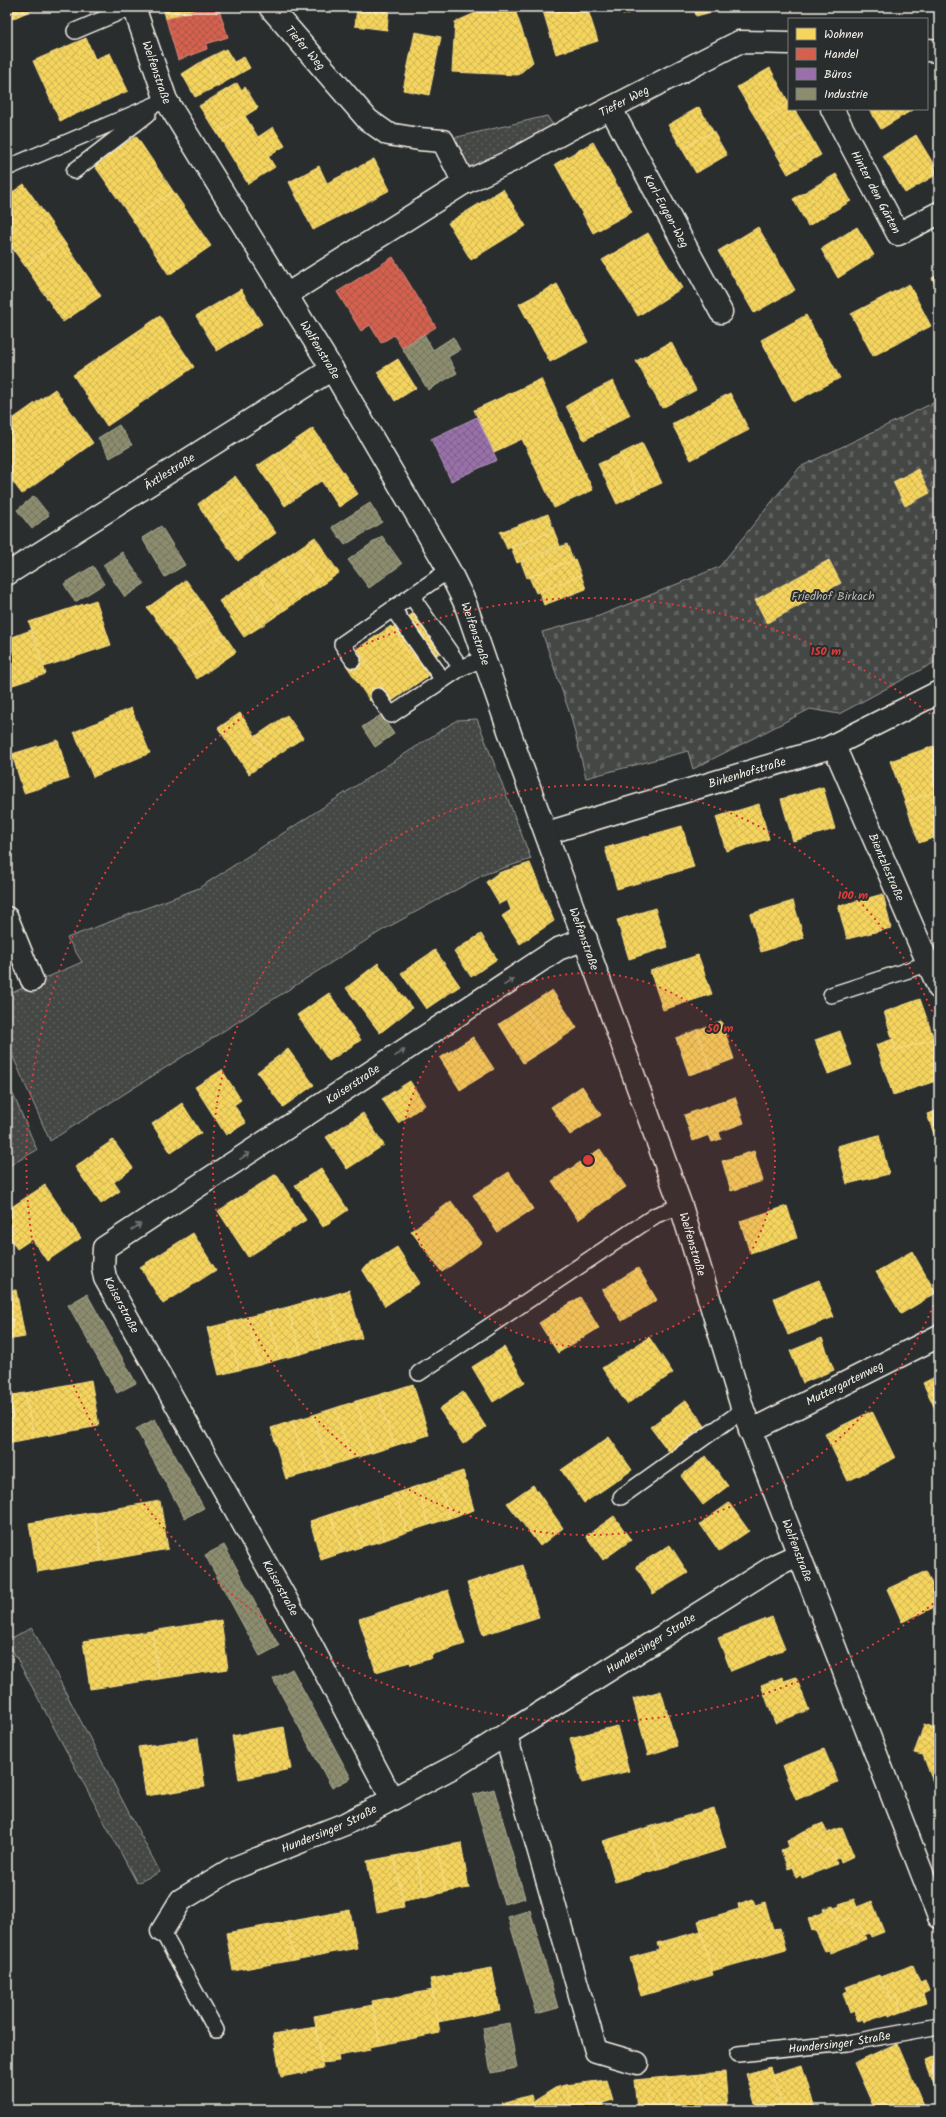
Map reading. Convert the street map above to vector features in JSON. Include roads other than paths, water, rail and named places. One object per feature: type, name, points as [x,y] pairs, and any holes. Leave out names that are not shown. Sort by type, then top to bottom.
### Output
[{"type":"street","name":"Welfenstraße","points":[[133,7],[166,100],[332,369],[449,570],[465,603],[681,1206],[750,1431],[939,1917]]},
{"type":"street","name":"Tiefer Weg","points":[[270,7],[368,120],[388,134],[443,141],[464,183]]},
{"type":"street","name":"Tiefer Weg","points":[[286,294],[464,183],[513,160],[739,42],[788,43]]},
{"type":"street","points":[[928,50],[939,50]]},
{"type":"street","name":"Karl-Eugen-Weg","points":[[611,109],[721,312]]},
{"type":"street","name":"Hinter den Gärten","points":[[833,110],[898,234],[939,213]]},
{"type":"street","name":"Äxtlestraße","points":[[7,574],[332,369]]},
{"type":"street","name":"Birkenhofstraße","points":[[547,833],[834,746],[939,692]]},
{"type":"street","name":"Bientzlestraße","points":[[834,746],[939,988]]},
{"type":"street","points":[[7,918],[32,980]]},
{"type":"street","name":"Kaiserstraße","points":[[392,1799],[294,1613],[105,1278],[102,1267],[104,1248],[558,949],[586,939]]},
{"type":"street","name":"Muttergartenweg","points":[[750,1431],[939,1336]]},
{"type":"street","name":"Hundersinger Straße","points":[[162,1931],[181,1900],[232,1869],[346,1824],[459,1764],[506,1736],[776,1565],[798,1555]]},
{"type":"street","points":[[506,1736],[596,2051],[637,2063]]},
{"type":"lane","points":[[75,31],[133,7]]},
{"type":"lane","points":[[7,168],[166,100]]},
{"type":"lane","points":[[74,171],[166,100]]},
{"type":"lane","points":[[354,660],[342,644],[449,570]]},
{"type":"lane","points":[[412,597],[461,668]]},
{"type":"lane","points":[[393,610],[443,680]]},
{"type":"lane","points":[[378,696],[391,715],[461,668],[485,658]]},
{"type":"lane","points":[[830,995],[928,964]]},
{"type":"lane","points":[[419,1373],[656,1215],[681,1206]]},
{"type":"lane","points":[[621,1497],[743,1410]]},
{"type":"lane","points":[[162,1931],[216,2030]]},
{"type":"lane","name":"Hundersinger Straße","points":[[738,2054],[847,2043],[939,2026]]},
{"type":"park label","name":"Friedhof Birkach","points":[[833,596]]}]
